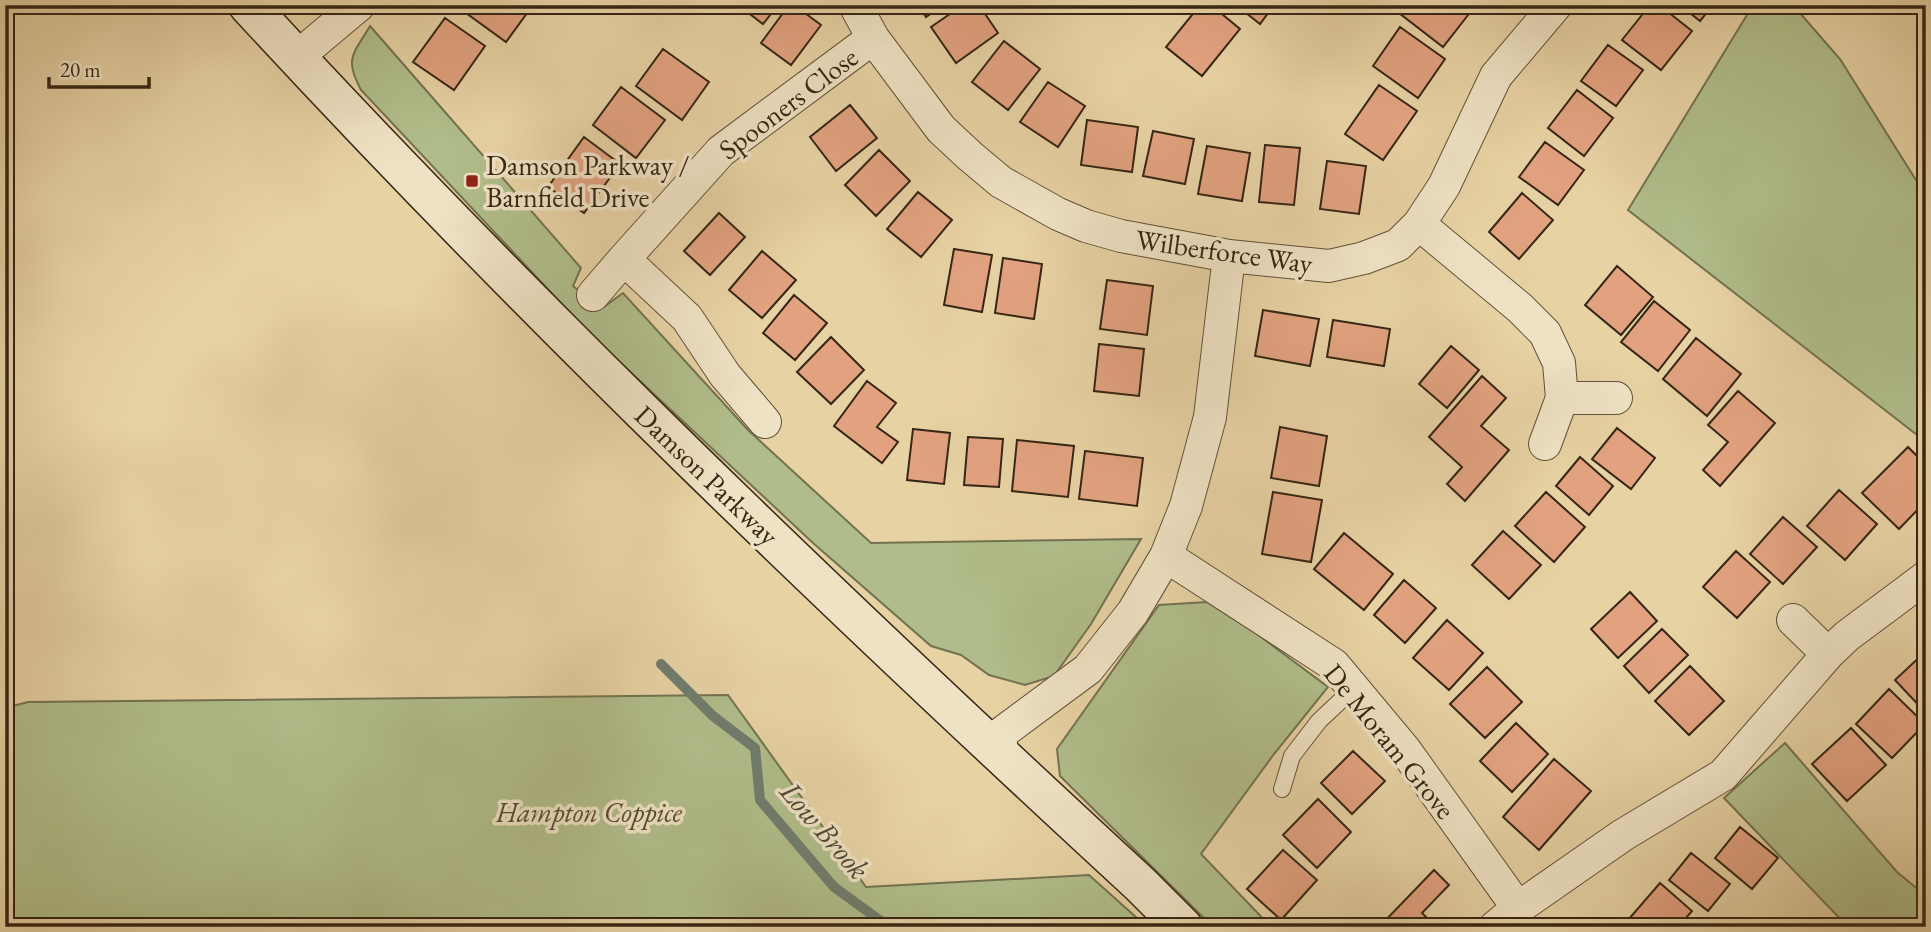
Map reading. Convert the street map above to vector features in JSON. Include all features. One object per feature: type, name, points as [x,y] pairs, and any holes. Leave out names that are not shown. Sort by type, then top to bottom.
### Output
[{"type":"street","name":"Damson Parkway","points":[[248,5],[589,361],[864,628],[1183,927]]},
{"type":"street","points":[[296,58],[359,5]]},
{"type":"street","name":"Wilberforce Way","points":[[855,5],[873,38],[941,129],[1001,182],[1086,226],[1121,236],[1229,256],[1329,266],[1364,258],[1398,245],[1419,225],[1444,186],[1496,76],[1556,5]]},
{"type":"street","name":"Spooners Close","points":[[593,295],[721,150],[873,38]]},
{"type":"street","points":[[1419,225],[1520,308],[1545,333],[1559,363],[1562,398],[1545,444]]},
{"type":"street","points":[[1004,758],[999,735],[1088,668],[1133,612],[1166,556],[1186,506],[1210,417],[1229,256]]},
{"type":"street","points":[[624,259],[687,317],[725,375],[765,422]]},
{"type":"street","points":[[1562,398],[1616,398]]},
{"type":"street","name":"De Moram Grove","points":[[1166,556],[1334,665],[1405,750],[1506,918],[1623,835],[1723,775],[1828,654],[1847,636],[1926,577]]},
{"type":"street","points":[[1793,620],[1828,654]]},
{"type":"lane","points":[[1282,789],[1292,756],[1319,721],[1354,688]]},
{"type":"green space","points":[[1753,5],[1793,5],[1840,59],[1926,196],[1926,442],[1628,210]]},
{"type":"green space","points":[[370,26],[581,268],[573,286],[601,309],[623,293],[748,430],[871,543],[1141,539],[1091,624],[1054,676],[1025,685],[989,675],[961,655],[931,646],[813,543],[592,336],[361,90],[352,63],[355,51]]},
{"type":"green space","points":[[1207,602],[1257,634],[1328,687],[1274,754],[1201,854],[1271,927],[1213,927],[1060,776],[1057,749],[1159,605]]},
{"type":"green space","name":"Hampton Coppice","points":[[728,695],[866,887],[1089,875],[1147,927],[5,927],[5,708],[28,702]]},
{"type":"green space","points":[[1785,743],[1897,872],[1926,896],[1926,927],[1848,927],[1724,798]]},
{"type":"building","points":[[472,5],[533,5],[506,42],[466,13]]},
{"type":"building","points":[[738,5],[778,5],[763,24]]},
{"type":"building","points":[[789,5],[794,5],[821,25],[791,65],[761,43]]},
{"type":"building","points":[[918,5],[943,5],[926,17]]},
{"type":"building","points":[[963,5],[979,5],[998,33],[956,63],[931,27]]},
{"type":"building","points":[[1200,5],[1211,5],[1240,29],[1202,76],[1166,47]]},
{"type":"building","points":[[1236,5],[1274,5],[1260,24]]},
{"type":"building","points":[[1405,5],[1466,5],[1472,10],[1443,47],[1399,13]]},
{"type":"building","points":[[1650,5],[1659,5],[1692,31],[1661,70],[1622,40]]},
{"type":"building","points":[[1680,5],[1713,5],[1700,21]]},
{"type":"building","points":[[445,18],[485,46],[454,90],[413,62]]},
{"type":"building","points":[[1400,27],[1445,59],[1418,98],[1373,66]]},
{"type":"building","points":[[1004,41],[1040,69],[1008,110],[972,82]]},
{"type":"building","points":[[1608,45],[1643,70],[1616,106],[1581,81]]},
{"type":"building","points":[[663,49],[709,82],[682,120],[636,86]]},
{"type":"building","points":[[1048,82],[1085,106],[1058,147],[1020,122]]},
{"type":"building","points":[[1379,85],[1417,111],[1383,160],[1345,134]]},
{"type":"building","points":[[621,87],[665,120],[636,158],[593,125]]},
{"type":"building","points":[[1577,90],[1613,118],[1584,156],[1548,128]]},
{"type":"building","points":[[850,105],[877,138],[836,171],[810,137]]},
{"type":"building","points":[[1087,120],[1138,127],[1132,172],[1081,165]]},
{"type":"building","points":[[1153,131],[1194,139],[1185,184],[1143,176]]},
{"type":"building","points":[[584,137],[620,164],[584,213],[548,187]]},
{"type":"building","points":[[1545,142],[1584,170],[1558,205],[1519,177]]},
{"type":"building","points":[[1265,145],[1300,148],[1294,205],[1259,202]]},
{"type":"building","points":[[1207,146],[1250,153],[1242,201],[1198,194]]},
{"type":"building","points":[[879,150],[910,181],[876,216],[845,185]]},
{"type":"building","points":[[1327,161],[1366,166],[1359,214],[1320,209]]},
{"type":"building","points":[[918,192],[952,220],[921,257],[887,229]]},
{"type":"building","points":[[1522,193],[1553,220],[1519,259],[1489,232]]},
{"type":"building","points":[[719,213],[745,237],[710,275],[684,251]]},
{"type":"building","points":[[954,249],[992,255],[982,312],[944,305]]},
{"type":"building","points":[[762,251],[796,280],[762,318],[729,290]]},
{"type":"building","points":[[1003,258],[1042,264],[1034,319],[995,313]]},
{"type":"building","points":[[1617,266],[1653,297],[1621,335],[1585,305]]},
{"type":"building","points":[[1107,280],[1153,286],[1147,335],[1100,329]]},
{"type":"building","points":[[794,295],[827,323],[795,360],[763,333]]},
{"type":"building","points":[[1654,301],[1690,330],[1658,371],[1621,342]]},
{"type":"building","points":[[1263,310],[1319,319],[1310,366],[1255,356]]},
{"type":"building","points":[[1333,320],[1390,329],[1384,366],[1327,357]]},
{"type":"building","points":[[831,337],[864,370],[831,404],[797,372]]},
{"type":"building","points":[[1696,338],[1741,374],[1707,416],[1663,379]]},
{"type":"building","points":[[1099,344],[1144,349],[1139,396],[1094,391]]},
{"type":"building","points":[[1451,346],[1479,370],[1447,408],[1419,384]]},
{"type":"building","points":[[1482,376],[1506,398],[1481,426],[1509,450],[1465,501],[1447,484],[1462,467],[1429,437]]},
{"type":"building","points":[[867,381],[896,403],[877,427],[898,442],[882,463],[834,426]]},
{"type":"building","points":[[1738,391],[1775,423],[1720,486],[1703,470],[1728,442],[1708,425]]},
{"type":"building","points":[[1280,427],[1327,436],[1319,486],[1271,478]]},
{"type":"building","points":[[1617,428],[1655,458],[1631,489],[1592,459]]},
{"type":"building","points":[[913,429],[950,433],[944,484],[907,480]]},
{"type":"building","points":[[968,437],[1003,439],[999,487],[964,485]]},
{"type":"building","points":[[1017,440],[1074,446],[1068,497],[1012,491]]},
{"type":"building","points":[[1908,447],[1926,465],[1926,501],[1899,529],[1862,493]]},
{"type":"building","points":[[1085,451],[1143,458],[1137,506],[1079,499]]},
{"type":"building","points":[[1580,457],[1613,486],[1589,515],[1556,486]]},
{"type":"building","points":[[1839,490],[1877,524],[1845,560],[1807,526]]},
{"type":"building","points":[[1273,492],[1322,500],[1311,562],[1262,554]]},
{"type":"building","points":[[1546,492],[1585,527],[1554,562],[1515,526]]},
{"type":"building","points":[[1783,517],[1817,547],[1783,584],[1750,554]]},
{"type":"building","points":[[1503,531],[1541,565],[1509,599],[1472,565]]},
{"type":"building","points":[[1344,533],[1393,574],[1364,610],[1314,569]]},
{"type":"building","points":[[1736,551],[1770,582],[1737,618],[1703,587]]},
{"type":"building","points":[[1404,580],[1436,608],[1405,643],[1374,615]]},
{"type":"building","points":[[1630,592],[1657,621],[1618,658],[1591,629]]},
{"type":"building","points":[[1447,620],[1483,653],[1449,690],[1413,658]]},
{"type":"building","points":[[1662,629],[1688,655],[1649,693],[1624,666]]},
{"type":"building","points":[[1926,651],[1926,713],[1895,680]]},
{"type":"building","points":[[1690,666],[1724,701],[1689,735],[1655,701]]},
{"type":"building","points":[[1487,667],[1522,702],[1485,738],[1450,704]]},
{"type":"building","points":[[1889,689],[1925,724],[1892,758],[1856,724]]},
{"type":"building","points":[[1516,723],[1548,754],[1512,792],[1480,761]]},
{"type":"building","points":[[1851,728],[1886,765],[1847,801],[1812,764]]},
{"type":"building","points":[[1353,751],[1385,781],[1352,814],[1321,783]]},
{"type":"building","points":[[1554,759],[1591,791],[1539,850],[1503,817]]},
{"type":"building","points":[[1318,799],[1351,832],[1317,868],[1283,835]]},
{"type":"building","points":[[1740,827],[1778,858],[1752,889],[1715,858]]},
{"type":"building","points":[[1283,850],[1317,880],[1281,920],[1247,889]]},
{"type":"building","points":[[1691,853],[1730,884],[1708,911],[1669,880]]},
{"type":"building","points":[[1434,870],[1449,885],[1422,913],[1436,927],[1379,927]]},
{"type":"building","points":[[1660,883],[1692,911],[1678,927],[1622,927]]},
{"type":"waterway","name":"Low Brook","points":[[661,664],[713,716],[755,748],[760,800],[834,887],[889,927]]},
{"type":"place","name":"Damson Parkway / Barnfield Drive","points":[[472,181]]}]
